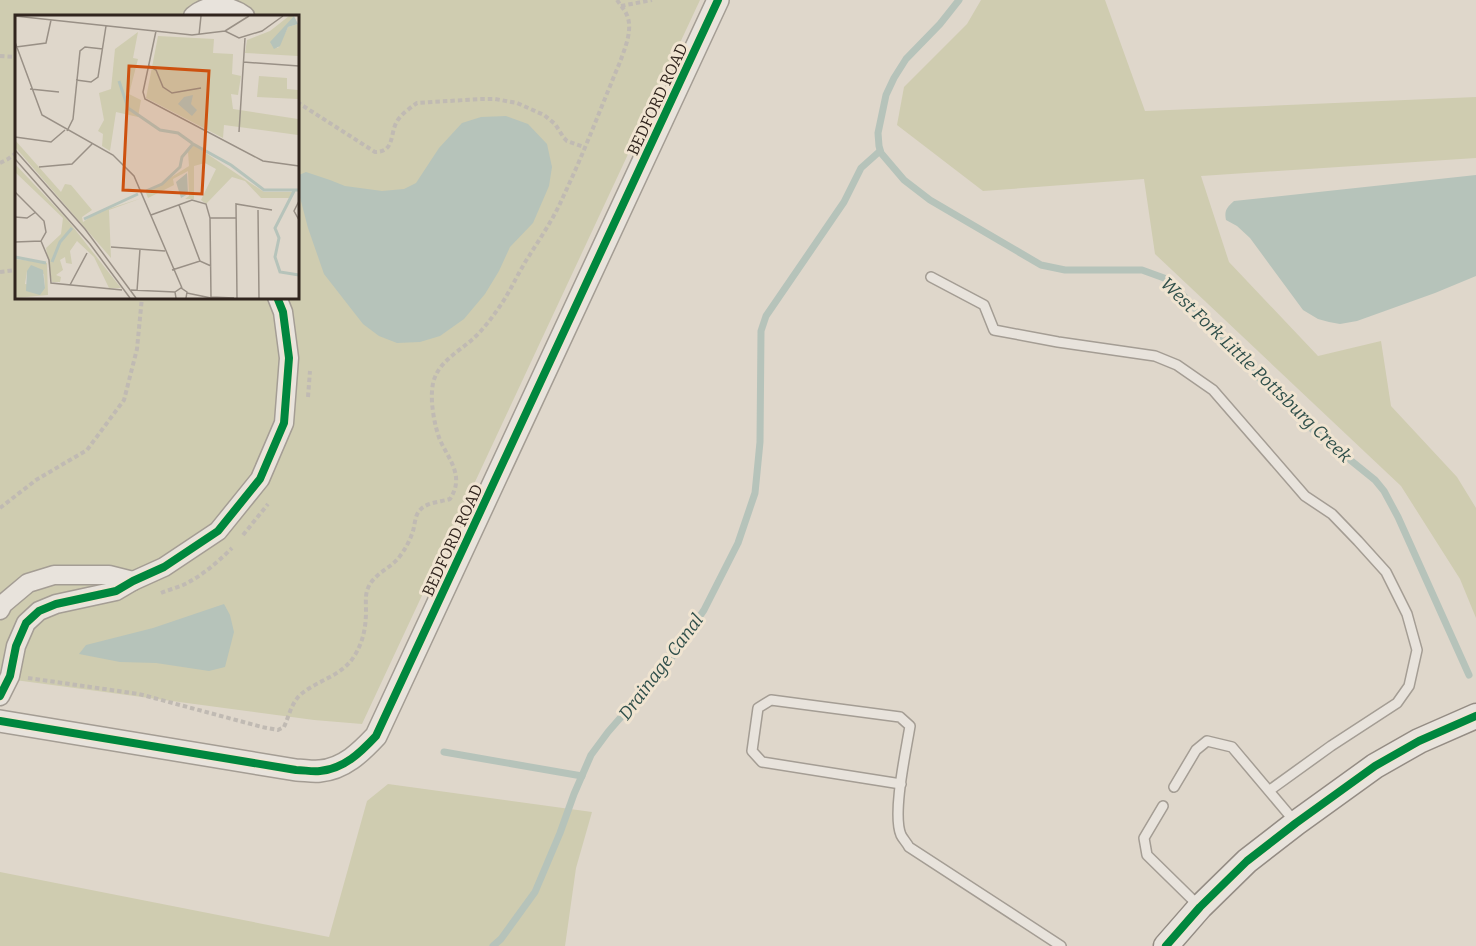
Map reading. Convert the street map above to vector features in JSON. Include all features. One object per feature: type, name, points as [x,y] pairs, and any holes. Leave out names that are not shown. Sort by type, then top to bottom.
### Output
[{"type":"main road","points":[[1166,946],[1200,907],[1247,861],[1296,823],[1376,766],[1419,741],[1476,716]]},
{"type":"street","name":"BEDFORD ROAD","points":[[0,721],[296,770],[322,771],[342,765],[360,753],[376,736],[718,0]]},
{"type":"street","points":[[195,15],[206,8],[219,6],[242,15]]},
{"type":"street","points":[[0,696],[10,676],[16,646],[26,623],[39,611],[56,604],[116,591],[164,567],[218,531],[260,478],[284,423],[289,358],[283,312],[277,298]]},
{"type":"street","points":[[0,610],[3,604],[28,583],[54,575],[109,575],[133,581]]},
{"type":"lane","points":[[930,277],[984,305],[994,330],[1155,356],[1177,365],[1213,390],[1305,496],[1332,514],[1386,572],[1407,614],[1417,650],[1409,686],[1397,703],[1331,746],[1270,790]]},
{"type":"lane","points":[[900,784],[762,762],[752,751],[758,708],[771,700],[900,717],[910,726],[900,784],[898,815],[901,835],[909,847],[1061,946]]},
{"type":"lane","points":[[1174,788],[1196,750],[1207,741],[1232,747],[1296,823]]},
{"type":"lane","points":[[1163,806],[1144,838],[1147,855],[1200,907]]},
{"type":"path","points":[[21,677],[139,694],[278,730],[284,727],[289,711],[300,695],[351,661],[360,646],[364,633],[368,587],[398,559],[409,541],[420,510],[430,504],[450,498],[454,492],[456,485],[454,467],[436,427],[432,398],[434,379],[451,357],[490,321],[563,198],[627,42],[629,24],[617,0]]},
{"type":"path","points":[[621,6],[652,0]]},
{"type":"path","points":[[0,56],[15,57]]},
{"type":"path","points":[[298,103],[375,152],[385,150],[396,123],[417,103],[480,99],[518,103],[544,115],[555,124],[567,141],[584,147]]},
{"type":"path","points":[[0,163],[15,154]]},
{"type":"path","points":[[0,272],[15,270]]},
{"type":"path","points":[[0,508],[36,480],[87,450],[124,400],[137,349],[142,298]]},
{"type":"shaded area","points":[[0,0],[700,0],[362,724],[314,720],[0,678]]},
{"type":"shaded area","points":[[981,0],[1105,0],[1145,111],[1476,97],[1476,158],[1201,176],[1229,262],[1318,356],[1381,341],[1391,406],[1457,477],[1476,508],[1476,618],[1460,579],[1401,486],[1155,254],[1144,179],[983,191],[897,125],[904,87],[967,24]]},
{"type":"shaded area","points":[[506,116],[528,124],[547,144],[552,167],[549,186],[533,223],[510,247],[485,294],[464,319],[440,336],[420,342],[397,343],[379,336],[363,324],[324,274],[298,190],[299,175],[306,172],[345,186],[382,191],[404,189],[416,183],[439,148],[462,123],[481,117]]},
{"type":"shaded area","points":[[1476,175],[1476,276],[1357,321],[1340,324],[1329,322],[1318,319],[1303,310],[1250,238],[1226,220],[1227,209],[1234,201]]},
{"type":"shaded area","points":[[224,604],[230,615],[234,632],[225,667],[209,671],[156,663],[120,662],[79,654],[86,645],[153,628]]},
{"type":"shaded area","points":[[388,784],[592,812],[576,868],[565,946],[0,946],[0,872],[329,937],[367,801]]},
{"type":"waterway","name":"West Fork Little Pottsburg Creek","points":[[959,0],[940,24],[906,59],[894,78],[886,95],[878,133],[881,153],[904,180],[930,200],[1041,265],[1065,270],[1142,270],[1164,278],[1183,295],[1260,379],[1313,430],[1375,480],[1384,491],[1398,517],[1469,675]]},
{"type":"waterway","name":"Drainage Canal","points":[[493,946],[501,939],[535,892],[591,755],[668,663],[704,610],[738,543],[755,493],[760,442],[761,331],[766,316],[844,202],[861,168],[880,151]]},
{"type":"waterway","points":[[444,752],[582,776]]},
{"type":"cycle path","points":[[0,721],[311,771],[337,767],[358,754],[376,736],[718,0]]},
{"type":"cycle path","points":[[0,696],[10,676],[16,646],[26,623],[39,611],[56,604],[116,591],[164,567],[218,531],[260,479],[284,423],[289,358],[283,312],[277,298]]},
{"type":"cycle path","points":[[1166,946],[1200,907],[1247,861],[1296,823],[1375,766],[1419,741],[1476,716]]}]
